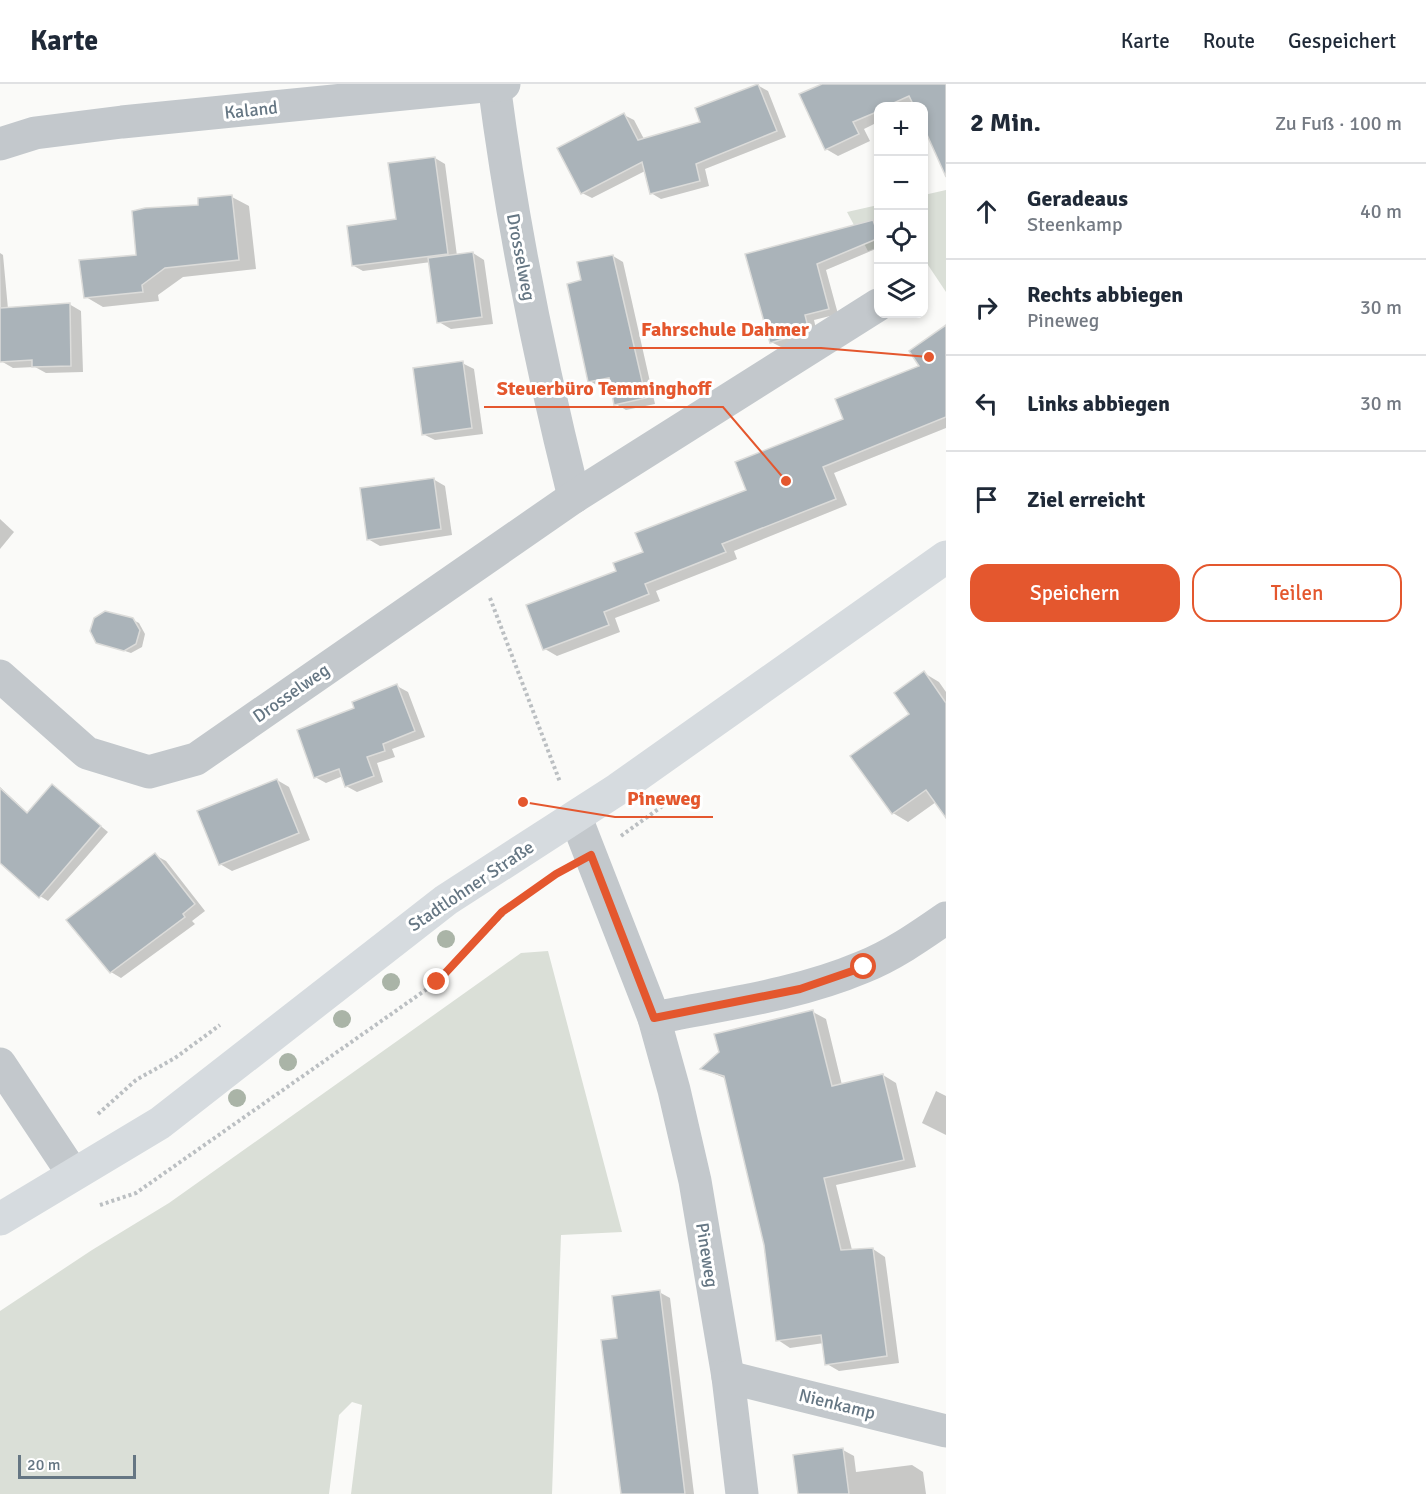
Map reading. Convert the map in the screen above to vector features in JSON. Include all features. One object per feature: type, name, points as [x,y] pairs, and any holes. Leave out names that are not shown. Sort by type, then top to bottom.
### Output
[{"type":"main road","name":"Stadtlohner Straße","points":[[0,1219],[160,1123],[446,900],[576,818],[946,557]]},
{"type":"street","name":"Kaland","points":[[0,144],[35,133],[111,123],[497,85]]},
{"type":"street","name":"Drosselweg","points":[[497,85],[508,187],[541,362],[574,497]]},
{"type":"street","name":"Drosselweg","points":[[0,676],[87,753],[149,772],[196,759],[574,497],[874,308]]},
{"type":"street","name":"Pineweg","points":[[576,818],[654,1018],[695,1181],[728,1377],[742,1494]]},
{"type":"street","points":[[654,1018],[800,989],[864,967],[916,939],[946,918]]},
{"type":"street","points":[[0,1064],[73,1174]]},
{"type":"street","name":"Nienkamp","points":[[728,1377],[946,1431]]},
{"type":"path","points":[[477,564],[576,818]]},
{"type":"path","points":[[89,1206],[136,1193],[437,982],[502,912],[520,899]]},
{"type":"shaded area","points":[[946,190],[946,292],[928,265],[928,194]]},
{"type":"shaded area","points":[[874,206],[874,249],[868,251],[847,212]]},
{"type":"shaded area","points":[[548,951],[622,1232],[561,1235],[552,1494],[351,1494],[362,1405],[352,1402],[339,1415],[329,1494],[0,1494],[0,1311],[92,1250],[169,1203],[521,953]]},
{"type":"building","points":[[758,84],[777,131],[696,164],[700,181],[650,194],[642,162],[581,194],[557,148],[624,113],[638,140],[700,122],[695,108]]},
{"type":"building","points":[[822,84],[946,84],[946,177],[928,137],[928,102],[912,102],[909,96],[896,102],[874,102],[874,113],[853,122],[859,134],[825,150],[799,94]]},
{"type":"building","points":[[435,157],[448,254],[352,266],[347,226],[396,219],[388,163]]},
{"type":"building","points":[[232,195],[239,260],[165,268],[142,285],[143,292],[84,298],[79,260],[136,255],[132,211],[145,208],[198,205],[198,198]]},
{"type":"building","points":[[873,220],[874,223],[874,240],[817,264],[829,309],[805,315],[808,327],[793,336],[770,343],[745,254]]},
{"type":"building","points":[[473,252],[482,317],[437,323],[428,258]]},
{"type":"building","points":[[613,255],[646,398],[614,405],[609,378],[588,382],[567,284],[581,280],[577,262]]},
{"type":"building","points":[[70,303],[71,366],[32,367],[32,360],[0,362],[0,308]]},
{"type":"building","points":[[946,325],[946,417],[823,467],[836,499],[722,544],[726,552],[645,584],[649,594],[604,612],[609,625],[543,650],[526,605],[616,571],[613,563],[643,552],[635,533],[746,490],[735,462],[843,419],[835,399],[919,366],[909,351]]},
{"type":"building","points":[[463,361],[472,428],[422,435],[413,368]]},
{"type":"building","points":[[434,478],[441,529],[367,540],[360,488]]},
{"type":"building","points":[[105,611],[133,618],[140,630],[136,644],[124,651],[96,643],[90,631],[94,618]]},
{"type":"building","points":[[924,671],[946,703],[946,818],[926,790],[892,814],[850,756],[909,714],[894,693]]},
{"type":"building","points":[[397,684],[415,731],[383,744],[385,751],[367,757],[374,776],[345,787],[339,769],[314,778],[297,730],[354,708],[352,702]]},
{"type":"building","points":[[277,779],[299,833],[219,865],[197,811]]},
{"type":"building","points":[[52,784],[101,826],[39,898],[0,863],[0,788],[27,813]]},
{"type":"building","points":[[155,853],[195,904],[183,914],[185,917],[110,973],[66,920]]},
{"type":"building","points":[[813,1010],[832,1086],[883,1074],[904,1160],[824,1178],[841,1250],[873,1248],[887,1356],[825,1365],[821,1335],[776,1341],[764,1245],[724,1076],[700,1069],[719,1052],[714,1034]]},
{"type":"building","points":[[660,1290],[685,1494],[621,1494],[601,1340],[617,1338],[612,1296]]},
{"type":"building","points":[[843,1448],[849,1494],[798,1494],[793,1455]]},
{"type":"place","name":"Fahrschule Dahmer","points":[[929,357]]},
{"type":"place","name":"Steuerbüro Temminghoff","points":[[786,481]]},
{"type":"place","name":"Pineweg","points":[[523,802]]},
{"type":"route","points":[[437,982],[502,912],[556,874],[591,855],[654,1018],[800,989],[864,967]]}]
